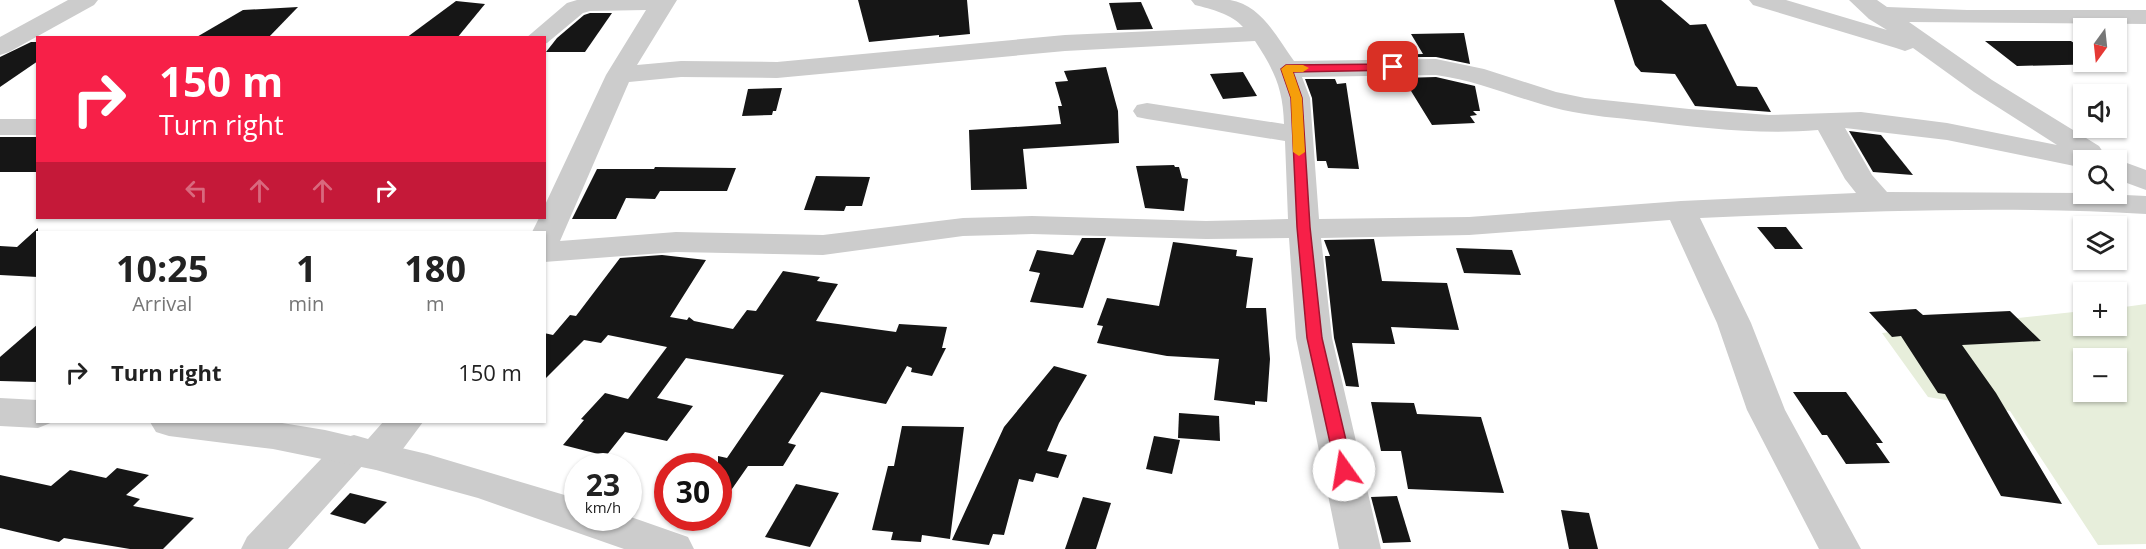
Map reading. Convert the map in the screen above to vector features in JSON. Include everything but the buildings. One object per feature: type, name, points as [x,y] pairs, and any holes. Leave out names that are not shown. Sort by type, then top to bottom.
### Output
[{"type":"street","points":[[0,47],[86,0]]},
{"type":"street","points":[[1203,0],[1220,4],[1247,16],[1262,33],[1286,69],[1297,98],[1304,227],[1314,338],[1359,549]]},
{"type":"street","points":[[1761,0],[1930,50]]},
{"type":"street","points":[[2089,0],[2116,17]]},
{"type":"street","points":[[541,36],[581,6],[597,3],[664,2]]},
{"type":"street","points":[[546,238],[619,75],[664,2]]},
{"type":"street","points":[[1870,7],[1983,86],[2087,150]]},
{"type":"street","points":[[1870,7],[1967,17],[2146,17]]},
{"type":"street","points":[[619,75],[681,69],[777,70],[1065,43],[1262,33]]},
{"type":"street","points":[[1286,69],[1436,67],[1458,69],[1554,100],[1582,105],[1750,122],[1797,123],[1859,120],[1957,133],[2073,157]]},
{"type":"street","points":[[1148,111],[1298,134]]},
{"type":"street","points":[[1826,120],[1860,179],[1879,201]]},
{"type":"street","points":[[0,127],[36,127]]},
{"type":"street","points":[[2127,173],[2146,181]]},
{"type":"street","points":[[546,252],[676,242],[823,245],[963,227],[1032,225],[1206,230],[1469,226],[1681,210],[1879,201],[2073,201],[2146,205]]},
{"type":"street","points":[[1681,210],[1734,323],[1766,410],[1840,549]]},
{"type":"street","points":[[0,412],[36,414]]},
{"type":"street","points":[[202,423],[236,424],[365,452],[522,496],[564,510]]},
{"type":"street","points":[[262,549],[365,452],[404,423]]},
{"type":"street","points":[[622,531],[673,549]]},
{"type":"green space","points":[[2146,304],[2146,544],[2098,545],[2010,411],[1928,397],[1882,333],[2073,312],[2073,336],[2127,336],[2127,307]]},
{"type":"slow traffic","points":[[1299,152],[1297,98],[1286,69],[1303,68]]},
{"type":"route","points":[[1344,470],[1314,338],[1304,227],[1297,98],[1286,69],[1393,67]]}]
